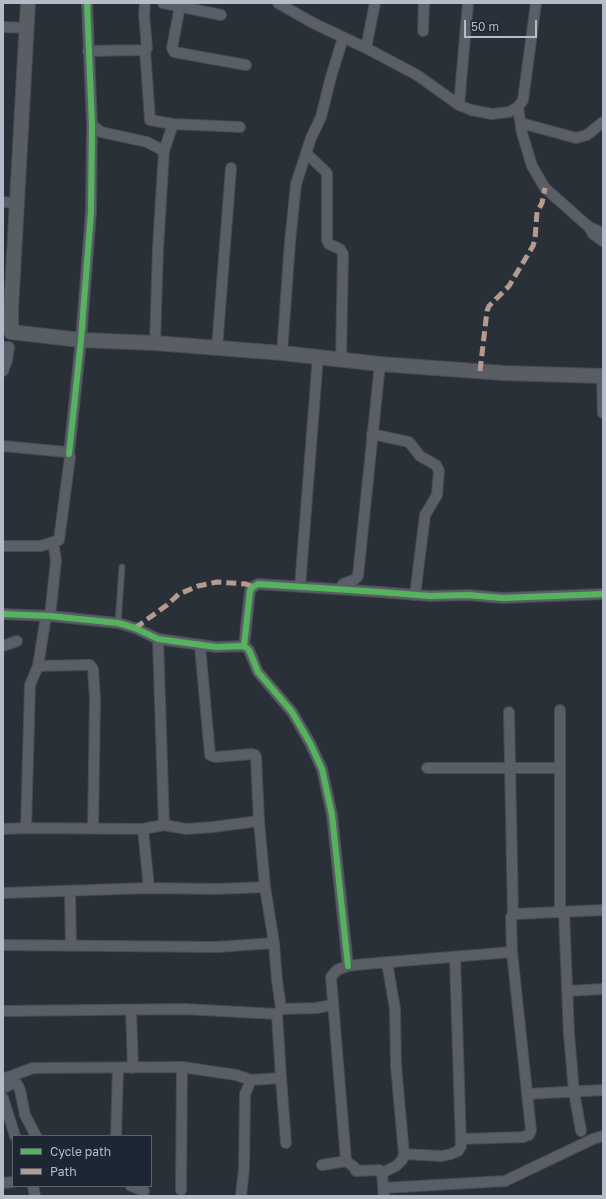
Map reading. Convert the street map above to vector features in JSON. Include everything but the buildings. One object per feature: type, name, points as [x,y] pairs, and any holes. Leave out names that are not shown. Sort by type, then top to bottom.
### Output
[{"type":"main road","points":[[28,3],[27,28],[10,202],[11,332],[81,340],[155,343],[318,356],[380,364],[503,373],[602,376]]},
{"type":"street","points":[[3,546],[41,546],[59,540],[70,457],[69,454],[81,340],[90,212],[92,125],[86,3]]},
{"type":"street","points":[[144,3],[148,46],[146,49],[150,120],[173,124],[240,127]]},
{"type":"street","points":[[163,3],[221,15]]},
{"type":"street","points":[[278,3],[313,23],[366,48],[417,75],[459,105],[471,110],[492,114],[509,112],[518,107],[523,100],[536,3]]},
{"type":"street","points":[[366,48],[375,3]]},
{"type":"street","points":[[423,31],[424,3]]},
{"type":"street","points":[[459,105],[468,3]]},
{"type":"street","points":[[180,6],[172,48],[174,52],[246,65]]},
{"type":"street","points":[[3,27],[27,28]]},
{"type":"street","points":[[282,353],[296,184],[306,153],[321,117],[331,76],[343,38]]},
{"type":"street","points":[[88,51],[146,49]]},
{"type":"street","points":[[518,107],[522,133],[532,166],[546,188],[603,241]]},
{"type":"street","points":[[521,123],[576,138],[587,135],[603,122]]},
{"type":"street","points":[[155,343],[158,248],[164,151],[173,124]]},
{"type":"street","points":[[92,125],[101,132],[147,142],[164,151]]},
{"type":"street","points":[[306,153],[327,173],[327,240],[329,244],[342,251],[343,254],[341,359]]},
{"type":"street","points":[[217,348],[230,168]]},
{"type":"street","points":[[589,227],[603,233]]},
{"type":"street","points":[[4,367],[6,347],[11,332]]},
{"type":"street","points":[[300,587],[318,356]]},
{"type":"street","points":[[340,589],[344,584],[354,580],[358,576],[380,364]]},
{"type":"street","points":[[602,376],[603,413]]},
{"type":"street","points":[[372,434],[409,442],[420,456],[436,465],[439,471],[437,495],[425,515],[415,595]]},
{"type":"street","points":[[3,446],[66,452],[69,454]]},
{"type":"street","points":[[26,828],[30,685],[38,666],[48,616],[56,561],[53,542]]},
{"type":"street","points":[[244,646],[250,591],[258,584],[415,595],[483,596],[503,598],[603,594]]},
{"type":"street","points":[[3,614],[48,616],[118,623],[135,628],[158,639],[200,646],[244,646],[249,650],[258,672],[292,712],[310,743],[322,769],[332,814],[348,966]]},
{"type":"street","points":[[158,639],[164,826]]},
{"type":"street","points":[[3,646],[17,641]]},
{"type":"street","points":[[200,646],[210,754],[215,757],[252,754],[256,757],[259,821],[265,887],[274,943],[277,980],[281,1078],[286,1144]]},
{"type":"street","points":[[38,666],[90,665],[93,669],[95,698],[93,829]]},
{"type":"street","points":[[560,710],[562,912],[574,1092],[581,1131]]},
{"type":"street","points":[[461,1139],[523,1137],[529,1134],[531,1130],[512,952],[511,917],[513,915],[509,712]]},
{"type":"street","points":[[427,768],[560,768]]},
{"type":"street","points":[[3,829],[143,829],[164,826],[186,829],[259,821]]},
{"type":"street","points":[[143,829],[149,888]]},
{"type":"street","points":[[3,893],[70,892],[149,888],[217,889],[265,887]]},
{"type":"street","points":[[70,892],[71,945]]},
{"type":"street","points":[[513,915],[603,910]]},
{"type":"street","points":[[3,945],[217,947],[274,943]]},
{"type":"street","points":[[346,1161],[331,977],[337,970],[348,966],[512,952]]},
{"type":"street","points":[[404,1154],[442,1156],[458,1151],[461,1146],[455,957]]},
{"type":"street","points":[[382,1173],[396,1166],[402,1160],[404,1154],[396,1066],[395,1009],[387,962]]},
{"type":"street","points":[[567,991],[603,989]]},
{"type":"street","points":[[3,1010],[184,1009],[279,1011],[316,1008],[333,1004]]},
{"type":"street","points":[[131,1010],[133,1068]]},
{"type":"street","points":[[3,1079],[33,1068],[182,1067],[236,1075],[251,1080],[281,1078]]},
{"type":"street","points":[[180,1190],[182,1067]]},
{"type":"street","points":[[116,1135],[118,1068]]},
{"type":"street","points":[[241,1196],[244,1169],[245,1094],[251,1080]]},
{"type":"street","points":[[3,1088],[12,1084],[17,1084],[20,1090],[25,1115],[35,1135]]},
{"type":"street","points":[[527,1094],[603,1090]]},
{"type":"street","points":[[3,1098],[15,1135]]},
{"type":"street","points":[[382,1173],[383,1192],[505,1180],[593,1139],[603,1136]]},
{"type":"street","points":[[322,1165],[346,1161],[354,1167],[356,1171],[379,1170],[382,1173]]},
{"type":"street","points":[[134,1187],[144,1191]]},
{"type":"lane","points":[[118,623],[122,567]]},
{"type":"marked path","points":[[480,371],[487,311],[489,306],[509,286],[533,246],[537,212],[542,203],[545,188]]},
{"type":"marked path","points":[[135,628],[167,605],[179,594],[198,586],[217,582],[246,584],[253,587]]},
{"type":"cycle path","points":[[69,454],[81,340],[91,212],[92,125],[87,3]]},
{"type":"cycle path","points":[[244,646],[250,591],[258,584],[430,596],[468,595],[503,598],[603,594]]},
{"type":"cycle path","points":[[3,614],[50,616],[118,623],[135,628],[158,639],[216,647],[244,646],[249,650],[258,672],[292,712],[310,743],[322,769],[332,815],[348,966]]}]
